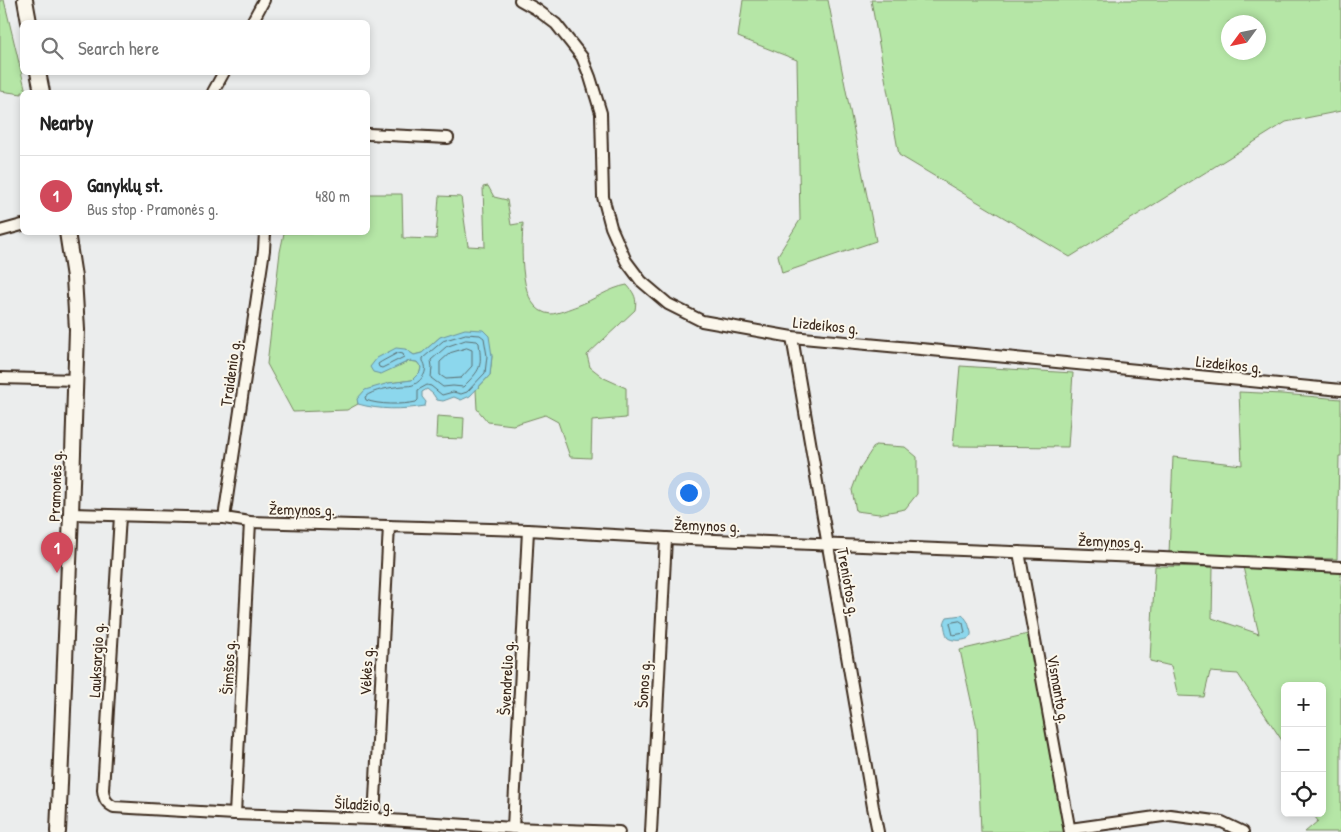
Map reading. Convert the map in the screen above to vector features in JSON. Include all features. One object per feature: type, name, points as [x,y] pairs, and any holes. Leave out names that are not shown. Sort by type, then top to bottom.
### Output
[{"type":"main road","points":[[25,0],[29,20]]},
{"type":"main road","points":[[39,75],[42,90]]},
{"type":"main road","name":"Pramonės g.","points":[[58,832],[77,330],[74,277],[67,235]]},
{"type":"street","points":[[253,20],[264,0]]},
{"type":"street","name":"Lizdeikos g.","points":[[520,0],[556,24],[582,58],[590,77],[601,113],[603,197],[611,227],[626,261],[641,282],[668,304],[702,321],[792,338],[986,354],[1341,390]]},
{"type":"street","points":[[214,90],[222,75]]},
{"type":"street","points":[[370,134],[448,138]]},
{"type":"street","points":[[0,231],[20,226]]},
{"type":"street","name":"Traidenio g.","points":[[224,518],[265,235]]},
{"type":"street","name":"Treniotos g.","points":[[792,338],[872,807],[878,832]]},
{"type":"street","points":[[0,378],[76,380]]},
{"type":"street","name":"Žemynos g.","points":[[71,514],[224,518],[250,522],[528,530],[666,538],[1217,560],[1341,567]]},
{"type":"street","name":"Lauksargio g.","points":[[108,804],[104,798],[103,790],[120,516]]},
{"type":"street","name":"Šimšos g.","points":[[235,814],[250,522]]},
{"type":"street","name":"Vėkės g.","points":[[374,819],[389,526]]},
{"type":"street","name":"Švendrelio g.","points":[[514,828],[528,530]]},
{"type":"street","name":"Šonos g.","points":[[651,832],[666,538]]},
{"type":"street","name":"Vismanto g.","points":[[1020,552],[1070,831]]},
{"type":"street","name":"Šiladžio g.","points":[[108,804],[114,807],[235,814],[374,819],[514,828],[619,832]]},
{"type":"street","points":[[1070,831],[1170,815],[1222,822],[1243,832]]},
{"type":"green space","points":[[0,0],[4,0],[20,67],[20,75],[22,75],[26,90],[20,90],[20,94],[0,91]]},
{"type":"green space","points":[[743,0],[828,0],[876,241],[782,273],[778,255],[800,220],[797,60],[738,37]]},
{"type":"green space","points":[[871,0],[1341,0],[1341,111],[1286,122],[1070,257],[899,155]]},
{"type":"green space","points":[[488,186],[494,197],[507,200],[511,225],[523,223],[522,261],[524,276],[532,302],[540,310],[551,314],[557,313],[627,285],[632,291],[636,303],[635,310],[587,355],[590,367],[604,378],[626,388],[626,418],[592,421],[591,458],[570,457],[558,422],[545,415],[513,425],[488,422],[477,409],[476,390],[490,375],[492,356],[440,337],[422,353],[414,355],[405,349],[399,366],[409,361],[417,362],[421,367],[420,372],[412,380],[389,383],[358,399],[358,404],[347,410],[293,412],[267,364],[284,235],[370,235],[370,194],[402,194],[403,238],[436,239],[439,196],[461,197],[468,246],[485,247],[483,187]]},
{"type":"green space","points":[[960,366],[1073,373],[1068,447],[953,446]]},
{"type":"green space","points":[[1239,392],[1341,399],[1337,559],[1169,554],[1173,457],[1242,465]]},
{"type":"green space","points":[[437,416],[464,418],[463,439],[436,438]]},
{"type":"green space","points":[[875,445],[905,447],[917,457],[917,494],[905,509],[879,514],[856,511],[852,490],[860,468]]},
{"type":"green space","points":[[1155,566],[1213,567],[1212,618],[1259,634],[1243,567],[1341,572],[1341,832],[1305,832],[1318,821],[1315,817],[1326,817],[1326,682],[1281,682],[1281,739],[1238,674],[1210,672],[1204,697],[1178,696],[1171,666],[1150,661]]},
{"type":"green space","points":[[1028,634],[1066,832],[981,832],[977,728],[960,650]]},
{"type":"water","points":[[465,329],[483,330],[489,336],[492,356],[490,375],[470,396],[461,400],[454,397],[443,401],[437,400],[427,389],[422,392],[422,397],[426,402],[425,406],[391,409],[358,404],[357,399],[365,390],[389,383],[412,380],[420,372],[421,367],[417,362],[409,361],[381,374],[373,372],[370,367],[377,358],[396,348],[405,349],[414,355],[422,353],[440,337]]},
{"type":"water","points":[[962,615],[968,623],[971,636],[962,640],[949,639],[945,627],[947,617]]},
{"type":"place","name":"Ganyklų st.","points":[[57,573]]}]
